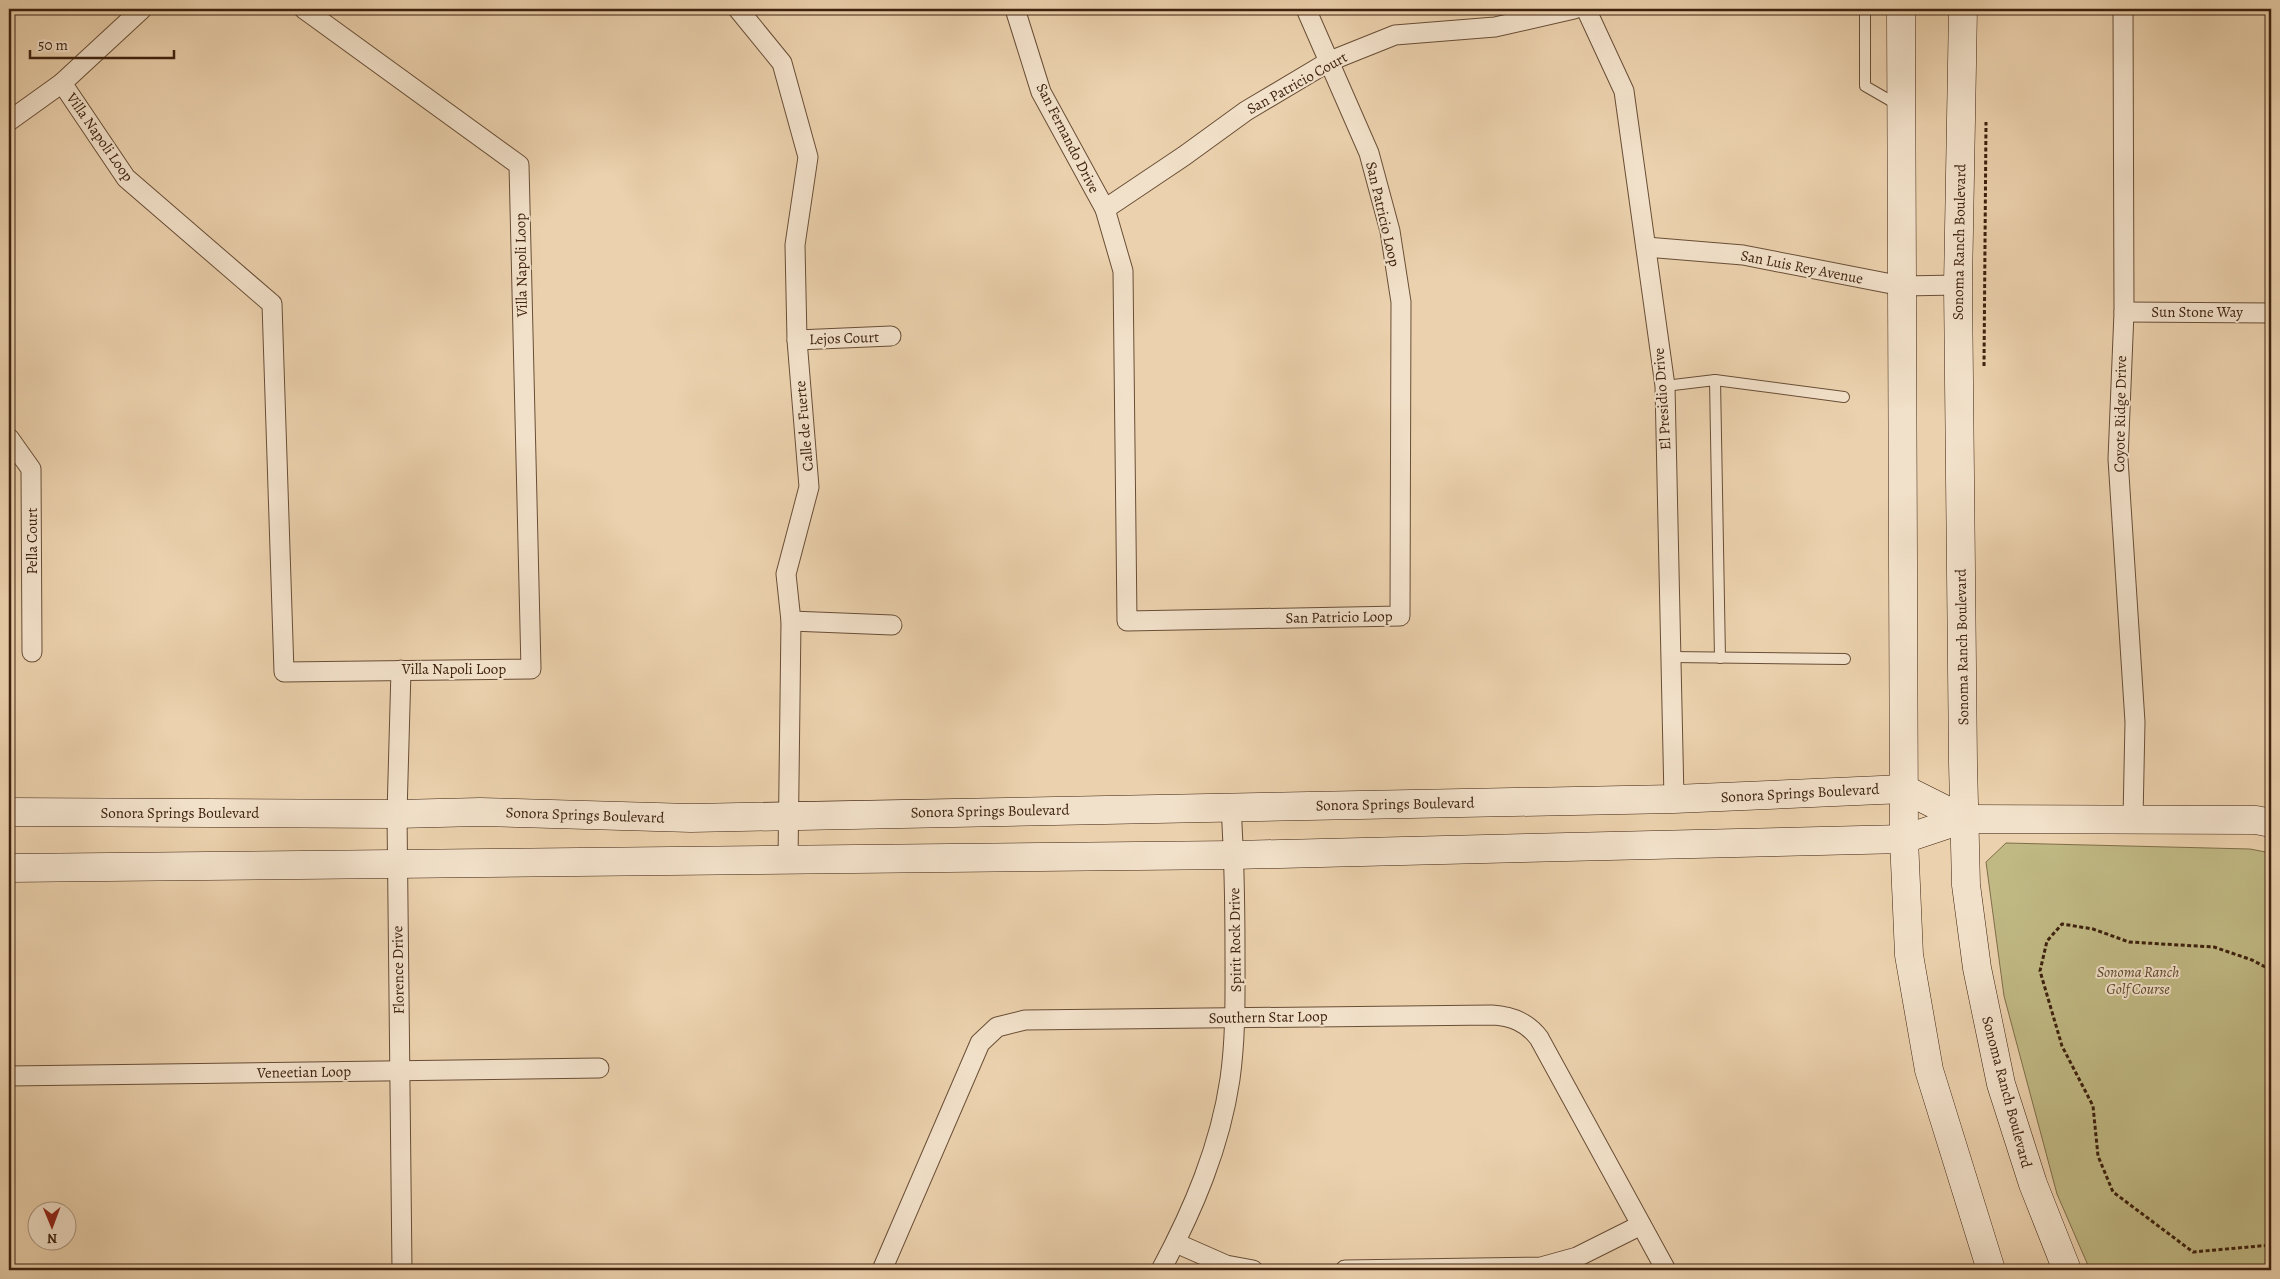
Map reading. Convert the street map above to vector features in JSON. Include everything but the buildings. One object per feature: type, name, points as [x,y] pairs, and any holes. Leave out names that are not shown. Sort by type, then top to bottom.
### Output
[{"type":"street","points":[[9,121],[62,82],[142,9]]},
{"type":"street","name":"Villa Napoli Loop","points":[[62,82],[126,178],[272,304],[284,672],[531,669],[519,164],[304,9]]},
{"type":"street","name":"Calle de Fuerte","points":[[738,9],[782,63],[808,157],[795,245],[797,340],[809,486],[786,574],[791,622],[788,860]]},
{"type":"street","name":"San Fernando Drive","points":[[1015,9],[1042,92],[1105,208]]},
{"type":"street","points":[[1306,9],[1330,61]]},
{"type":"street","name":"San Patricio Court","points":[[1105,208],[1246,111],[1330,61],[1394,35],[1495,27],[1574,9]]},
{"type":"street","name":"El Presidio Drive","points":[[1586,9],[1624,91],[1665,386],[1674,799]]},
{"type":"street","points":[[1901,9],[1904,839],[1910,955],[1929,1070],[1991,1270]]},
{"type":"street","name":"Sonoma Ranch Boulevard","points":[[1962,9],[1958,285],[1964,819],[1970,921],[1993,1052],[2027,1167],[2067,1270]]},
{"type":"street","name":"Coyote Ridge Drive","points":[[2123,9],[2124,312],[2118,459],[2135,722],[2133,819]]},
{"type":"street","name":"San Patricio Loop","points":[[1105,208],[1123,271],[1127,621],[1400,616],[1401,302],[1390,231],[1369,153],[1330,61]]},
{"type":"street","name":"San Luis Rey Avenue","points":[[1646,247],[1743,254],[1902,286],[1958,285]]},
{"type":"street","name":"Sun Stone Way","points":[[2124,312],[2271,313]]},
{"type":"street","name":"Lejos Court","points":[[797,340],[891,336]]},
{"type":"street","name":"Pella Court","points":[[9,438],[31,469],[32,652]]},
{"type":"street","points":[[791,622],[892,625]]},
{"type":"street","name":"Florence Drive","points":[[401,670],[397,864],[402,1270]]},
{"type":"street","name":"Sonora Springs Boulevard","points":[[9,812],[397,814],[480,812],[691,818],[1674,799],[1904,789],[1964,819]]},
{"type":"street","name":"Spirit Rock Drive","points":[[1161,1270],[1176,1243],[1197,1196],[1217,1137],[1230,1079],[1236,1017],[1234,855],[1231,807]]},
{"type":"street","name":"Sonora Springs Boulevard","points":[[9,868],[1234,855],[1904,839],[1964,819],[2256,820],[2271,823]]},
{"type":"street","name":"Southern Star Loop","points":[[882,1270],[980,1044],[997,1027],[1025,1020],[1492,1015],[1519,1020],[1539,1038],[1666,1270]]},
{"type":"street","name":"Veneetian Loop","points":[[9,1076],[599,1068]]},
{"type":"street","points":[[1345,1270],[1541,1267],[1577,1257],[1641,1225]]},
{"type":"street","points":[[1176,1243],[1226,1265],[1253,1270]]},
{"type":"lane","points":[[1865,9],[1865,86],[1902,107]]},
{"type":"lane","points":[[1715,380],[1720,658]]},
{"type":"lane","points":[[1665,386],[1715,380],[1844,397]]},
{"type":"lane","points":[[1671,657],[1845,659]]},
{"type":"path","points":[[1984,368],[1986,116]]},
{"type":"path","points":[[2271,970],[2252,960],[2214,947],[2130,942],[2093,929],[2062,924],[2046,941],[2040,971],[2062,1046],[2093,1106],[2098,1156],[2113,1192],[2193,1252],[2271,1245]]},
{"type":"green space","name":"Sonoma Ranch Golf Course","points":[[2006,843],[2250,849],[2271,853],[2271,1270],[2090,1270],[2057,1194],[2004,996],[1986,862]]}]
